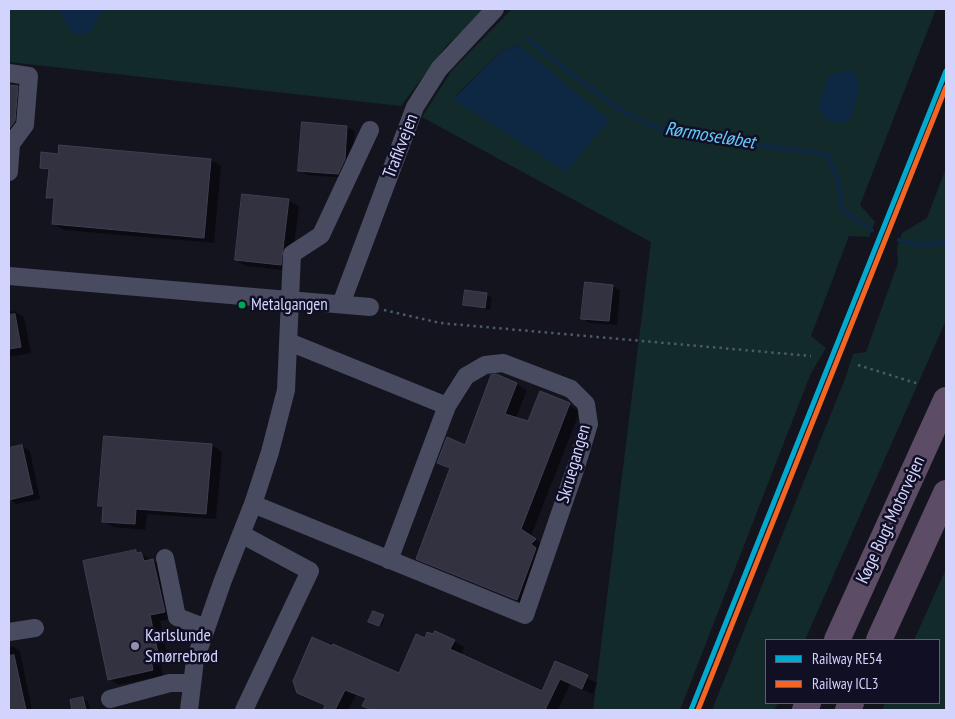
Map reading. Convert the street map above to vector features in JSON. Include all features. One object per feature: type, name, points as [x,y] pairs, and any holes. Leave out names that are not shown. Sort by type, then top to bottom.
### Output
[{"type":"highway","name":"Køge Bugt Motorvejen","points":[[836,639],[946,400]]},
{"type":"highway","points":[[879,639],[946,493]]},
{"type":"street","name":"Trafikvejen","points":[[341,304],[415,107],[439,69],[495,9]]},
{"type":"street","points":[[9,73],[29,76],[25,125],[10,144],[9,172]]},
{"type":"street","points":[[190,710],[195,660],[223,580],[253,504],[270,452],[286,390],[292,254],[321,235],[370,130]]},
{"type":"street","points":[[9,276],[370,307]]},
{"type":"street","points":[[289,342],[447,406]]},
{"type":"street","name":"Skruegangen","points":[[253,504],[389,560],[525,615],[589,424],[586,404],[571,390],[503,363],[485,365],[466,376],[447,406],[389,560]]},
{"type":"street","points":[[241,534],[310,571],[244,710]]},
{"type":"street","points":[[165,558],[177,617],[206,628]]},
{"type":"street","points":[[9,632],[35,628]]},
{"type":"street","points":[[110,699],[170,683],[192,683]]},
{"type":"path","points":[[370,307],[440,323],[812,356]]},
{"type":"path","points":[[858,365],[919,384]]},
{"type":"green space","points":[[9,9],[488,9],[446,46],[401,106],[9,62]]},
{"type":"green space","points":[[512,9],[936,9],[860,205],[875,222],[869,237],[849,236],[811,336],[826,348],[811,373],[680,710],[593,710],[651,242],[422,117],[452,70]],"holes":[[[519,45],[453,98],[502,51]]]},
{"type":"green space","points":[[946,168],[946,320],[805,639],[765,639],[765,704],[777,704],[774,710],[712,710],[845,379],[853,354],[866,352],[898,263],[897,248],[902,233],[927,218]]},
{"type":"green space","points":[[946,569],[946,710],[882,710],[885,704],[940,704],[940,639],[914,639]]},
{"type":"water","points":[[60,9],[105,9],[99,15],[90,33],[72,33],[59,11]]},
{"type":"water","points":[[519,45],[609,120],[566,172],[453,99],[502,51]]},
{"type":"water","points":[[840,71],[855,72],[860,84],[852,116],[845,124],[826,120],[818,107],[829,76]]},
{"type":"building","points":[[9,85],[18,86],[15,121],[9,129]]},
{"type":"building","points":[[302,122],[347,126],[345,159],[338,174],[298,171]]},
{"type":"building","points":[[59,145],[211,159],[204,238],[52,224],[54,198],[46,198],[49,169],[40,168],[41,152],[58,154]]},
{"type":"building","points":[[242,194],[289,199],[281,265],[235,260]]},
{"type":"building","points":[[585,282],[613,285],[609,321],[581,319]]},
{"type":"building","points":[[465,290],[487,293],[485,308],[463,305]]},
{"type":"building","points":[[15,314],[21,347],[9,349],[9,315]]},
{"type":"building","points":[[496,374],[517,383],[505,414],[528,421],[540,391],[570,403],[521,529],[536,539],[531,544],[536,548],[517,600],[416,559],[450,468],[437,463],[447,437],[465,445],[491,375]]},
{"type":"building","points":[[104,436],[212,444],[206,514],[136,509],[135,524],[102,522],[103,506],[98,506]]},
{"type":"building","points":[[22,445],[33,494],[9,500],[9,448]]},
{"type":"building","points":[[136,550],[136,553],[141,552],[144,561],[153,559],[165,612],[150,615],[158,653],[150,654],[153,670],[108,680],[83,561]]},
{"type":"building","points":[[373,611],[384,615],[379,626],[368,622]]},
{"type":"building","points":[[435,631],[455,640],[450,649],[542,691],[555,661],[588,675],[582,689],[560,679],[545,710],[372,710],[362,706],[366,698],[345,690],[335,710],[323,710],[325,705],[297,693],[293,681],[312,637],[332,646],[333,644],[399,673],[416,634],[425,638],[427,632],[433,634]]},
{"type":"building","points":[[14,655],[26,710],[9,710],[9,656]]},
{"type":"building","points":[[83,697],[86,710],[72,710],[70,700]]},
{"type":"waterway","name":"Rørmoseløbet","points":[[527,38],[624,112],[657,128],[716,139],[826,154],[838,179],[842,210],[872,230]]},
{"type":"waterway","name":"Rørmoseløbet","points":[[899,240],[919,245],[946,242]]},
{"type":"rail line","name":"RE54","points":[[691,710],[946,71]]},
{"type":"rail line","name":"ICL3","points":[[698,710],[946,87]]},
{"type":"place","name":"Metalgangen","points":[[242,305]]},
{"type":"place","name":"Karlslunde Smørrebrød","points":[[135,646]]}]
